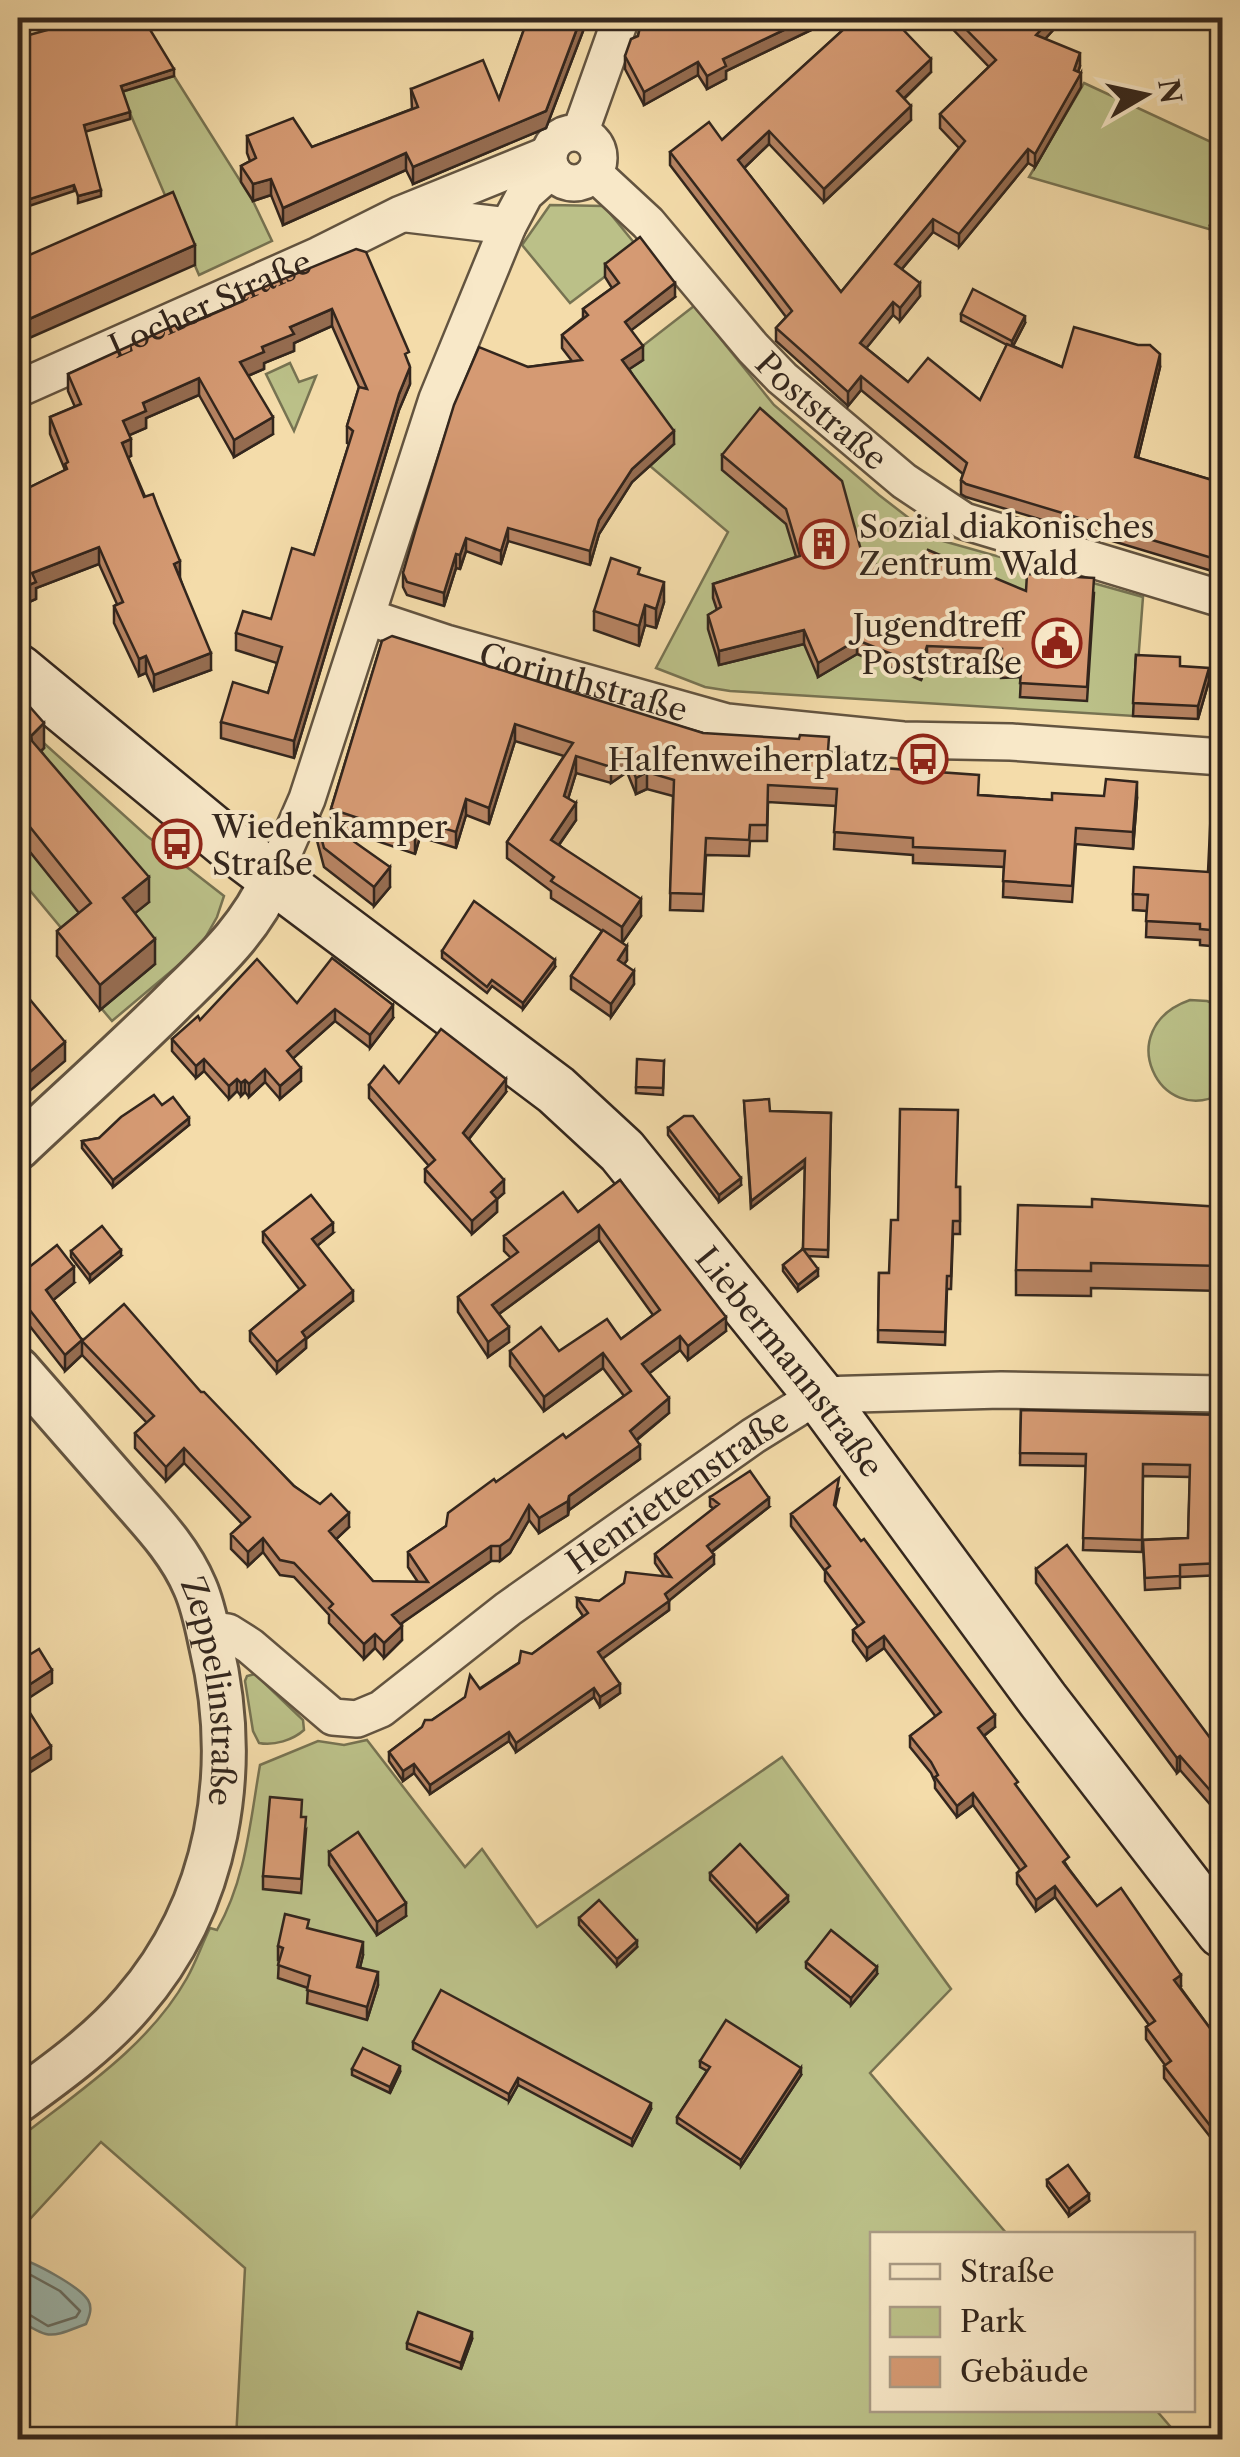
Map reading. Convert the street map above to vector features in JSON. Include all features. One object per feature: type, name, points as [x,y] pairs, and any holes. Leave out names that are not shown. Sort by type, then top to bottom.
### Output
[{"type":"main road","name":"Liebermannstraße","points":[[18,670],[273,877],[556,1090],[622,1152],[819,1395],[1043,1700],[1222,1932]]},
{"type":"street","points":[[580,133],[621,18]]},
{"type":"street","points":[[18,1148],[135,1040],[233,942],[255,914],[307,799],[438,399],[508,226],[524,194],[551,162],[556,140],[571,132],[580,133],[598,148],[600,161],[594,173],[581,182],[558,177],[551,162]]},
{"type":"street","name":"Locher Straße","points":[[18,389],[319,255],[401,214],[551,162]]},
{"type":"street","name":"Poststraße","points":[[594,173],[648,223],[782,378],[904,481],[964,521],[1222,598]]},
{"type":"street","points":[[401,214],[508,226]]},
{"type":"street","name":"Corinthstraße","points":[[368,617],[727,722],[903,740],[1010,742],[1222,757]]},
{"type":"street","name":"Zeppelinstraße","points":[[18,1369],[171,1544],[195,1588],[224,1718],[226,1757],[219,1824],[201,1893],[160,1966],[134,2003],[69,2063],[18,2101]]},
{"type":"street","name":"Henriettenstraße","points":[[207,1629],[228,1632],[250,1646],[333,1717],[358,1720],[369,1716],[508,1609],[753,1436],[819,1395],[1000,1390],[1222,1394]]},
{"type":"green space","points":[[174,76],[253,201],[272,241],[199,275],[121,92]]},
{"type":"green space","points":[[1084,83],[1222,147],[1222,188],[1212,230],[1029,177]]},
{"type":"green space","points":[[550,205],[604,206],[640,250],[570,303],[522,245]]},
{"type":"green space","points":[[694,306],[774,405],[936,539],[1143,597],[1134,716],[730,691],[705,687],[656,668],[728,532],[650,466],[673,444],[622,374],[636,351]]},
{"type":"green space","points":[[290,363],[299,382],[316,376],[294,431],[266,374]]},
{"type":"green space","points":[[26,727],[147,836],[224,896],[200,947],[112,1021],[57,956],[72,941],[18,876],[18,734]]},
{"type":"green space","points":[[1190,1000],[1222,1007],[1222,1093],[1200,1100],[1180,1098],[1164,1087],[1153,1070],[1149,1051],[1153,1031],[1166,1014]]},
{"type":"green space","points":[[255,1674],[303,1720],[304,1730],[283,1741],[259,1743],[253,1731],[245,1681]]},
{"type":"green space","points":[[367,1740],[465,1867],[482,1849],[537,1927],[782,1757],[951,1989],[870,2073],[1005,2232],[870,2232],[870,2412],[1158,2412],[1181,2439],[236,2439],[245,2268],[101,2142],[18,2232],[18,2139],[111,2066],[171,2003],[210,1928],[217,1930],[235,1891],[260,1765],[318,1741],[344,1745]]},
{"type":"water","points":[[18,2258],[56,2275],[83,2294],[90,2306],[86,2324],[51,2335],[18,2319]]},
{"type":"building","points":[[91,18],[143,18],[174,69],[121,86],[130,112],[84,125],[101,190],[78,196],[74,185],[20,202],[25,226],[18,228],[18,38]]},
{"type":"building","points":[[528,18],[581,18],[546,111],[413,167],[406,153],[283,208],[271,179],[253,184],[241,166],[256,158],[247,136],[293,118],[312,147],[418,107],[411,89],[483,60],[499,99]]},
{"type":"building","points":[[642,18],[809,18],[723,59],[726,66],[707,76],[698,62],[644,92],[625,56],[631,39],[638,36]]},
{"type":"building","points":[[856,18],[892,18],[931,59],[897,91],[911,106],[824,189],[769,131],[738,160],[841,292],[965,141],[940,114],[996,60],[955,18],[1052,18],[1036,35],[1080,53],[1074,70],[1081,73],[1035,154],[1028,149],[959,234],[933,219],[895,264],[920,283],[900,308],[893,302],[860,343],[908,382],[928,358],[980,400],[1007,344],[1062,367],[1074,327],[1150,345],[1160,354],[1135,457],[1222,483],[1222,561],[966,484],[961,480],[967,463],[861,376],[848,392],[776,328],[792,311],[670,152],[709,122],[722,140]]},
{"type":"building","points":[[173,192],[195,245],[18,324],[18,260]]},
{"type":"building","points":[[1218,195],[1222,196],[1222,228],[1210,225]]},
{"type":"building","points":[[640,237],[675,283],[625,322],[643,346],[622,360],[674,431],[632,469],[599,520],[590,551],[508,528],[501,551],[466,538],[460,555],[456,554],[444,593],[407,582],[403,573],[417,525],[454,405],[479,347],[528,367],[582,360],[562,335],[588,315],[583,309],[619,283],[605,264]]},
{"type":"building","points":[[356,249],[366,252],[409,352],[405,354],[410,367],[294,741],[221,722],[233,682],[268,693],[282,647],[236,633],[243,611],[271,619],[292,548],[314,555],[353,431],[347,426],[359,387],[367,389],[332,309],[290,327],[294,334],[262,347],[264,352],[240,362],[273,417],[234,440],[199,378],[143,403],[146,411],[123,421],[131,439],[122,443],[144,497],[153,494],[180,561],[174,564],[211,653],[154,675],[146,656],[139,659],[114,606],[123,602],[99,547],[32,573],[36,582],[18,590],[18,475],[24,490],[67,469],[68,462],[50,417],[81,404],[68,374]]},
{"type":"building","points":[[973,289],[1025,316],[1012,341],[961,314]]},
{"type":"building","name":"Sozial diakonisches Zentrum Wald","points":[[760,408],[842,481],[861,550],[881,569],[918,573],[928,550],[1026,591],[1027,574],[1094,578],[1087,687],[1020,683],[1022,662],[1001,664],[1002,649],[927,646],[921,666],[857,640],[818,663],[804,630],[719,651],[708,615],[721,607],[713,584],[800,556],[786,509],[722,455]]},
{"type":"building","points":[[611,558],[640,568],[638,574],[664,582],[656,609],[645,605],[639,626],[594,611]]},
{"type":"building","points":[[392,636],[703,733],[829,737],[827,764],[979,775],[978,795],[1052,800],[1052,793],[1104,796],[1106,779],[1137,782],[1133,832],[1076,828],[1072,886],[1003,881],[1005,851],[913,847],[913,838],[834,832],[837,789],[768,785],[767,825],[750,825],[749,840],[706,838],[703,894],[670,893],[674,780],[647,772],[636,778],[627,756],[611,767],[576,756],[564,796],[576,803],[551,840],[641,899],[622,927],[551,881],[554,877],[507,842],[573,743],[515,724],[489,808],[466,799],[456,832],[420,821],[415,837],[331,809],[382,641]]},
{"type":"building","points":[[1136,655],[1180,657],[1180,666],[1209,668],[1198,706],[1133,703]]},
{"type":"building","points":[[30,707],[44,723],[31,736],[32,741],[149,877],[123,898],[155,939],[100,985],[57,931],[91,903],[18,812],[18,717]]},
{"type":"building","points":[[1212,786],[1222,787],[1222,931],[1200,929],[1200,924],[1146,921],[1148,895],[1133,894],[1134,867],[1208,872]]},
{"type":"building","points":[[315,814],[390,867],[374,887],[324,848]]},
{"type":"building","points":[[474,901],[555,960],[523,1003],[492,980],[487,987],[442,951]]},
{"type":"building","points":[[603,930],[627,946],[618,960],[634,971],[611,1004],[571,976]]},
{"type":"building","points":[[332,958],[393,1005],[370,1035],[335,1009],[287,1051],[301,1068],[280,1086],[265,1069],[249,1084],[237,1079],[229,1086],[204,1059],[196,1066],[172,1039],[198,1016],[200,1020],[257,959],[297,1003]]},
{"type":"building","points":[[18,985],[65,1042],[18,1082]]},
{"type":"building","points":[[441,1029],[506,1079],[463,1133],[504,1180],[491,1192],[497,1199],[472,1221],[425,1169],[435,1160],[369,1085],[384,1066],[399,1083]]},
{"type":"building","points":[[637,1059],[664,1061],[663,1088],[636,1087]]},
{"type":"building","points":[[154,1095],[162,1105],[173,1097],[189,1118],[113,1180],[82,1141],[99,1138]]},
{"type":"building","points":[[769,1099],[770,1111],[831,1113],[828,1250],[803,1249],[805,1159],[751,1201],[744,1101]]},
{"type":"building","points":[[900,1109],[958,1110],[956,1187],[960,1187],[960,1221],[953,1221],[945,1332],[878,1330],[879,1273],[889,1273],[891,1220],[898,1220]]},
{"type":"building","points":[[684,1116],[693,1116],[741,1178],[719,1195],[668,1128]]},
{"type":"building","points":[[620,1180],[726,1317],[688,1346],[680,1336],[642,1364],[669,1398],[630,1431],[640,1445],[569,1496],[568,1501],[539,1518],[529,1505],[510,1539],[500,1546],[491,1546],[392,1615],[402,1626],[384,1643],[375,1634],[364,1644],[294,1563],[280,1560],[263,1538],[248,1552],[231,1534],[250,1517],[184,1448],[166,1467],[135,1433],[154,1416],[82,1341],[124,1304],[201,1392],[294,1486],[320,1504],[331,1494],[349,1513],[329,1531],[373,1581],[428,1582],[408,1552],[446,1526],[448,1513],[563,1434],[566,1438],[631,1391],[603,1353],[544,1397],[510,1351],[541,1327],[559,1351],[607,1319],[621,1339],[660,1310],[599,1225],[492,1305],[509,1327],[488,1342],[458,1297],[518,1252],[504,1236],[563,1192],[578,1212]]},
{"type":"building","points":[[311,1195],[333,1223],[312,1239],[353,1291],[302,1332],[306,1338],[277,1362],[250,1331],[305,1285],[263,1232]]},
{"type":"building","points":[[1092,1199],[1222,1207],[1222,1266],[1091,1263],[1091,1271],[1016,1270],[1018,1205],[1092,1207]]},
{"type":"building","points":[[102,1226],[121,1250],[90,1275],[71,1251]]},
{"type":"building","points":[[57,1245],[74,1267],[46,1290],[82,1340],[65,1355],[18,1295],[18,1276]]},
{"type":"building","points":[[803,1249],[818,1269],[798,1285],[783,1265]]},
{"type":"building","points":[[1021,1410],[1222,1415],[1222,1563],[1180,1565],[1180,1576],[1145,1578],[1143,1540],[1188,1538],[1190,1465],[1143,1464],[1142,1540],[1083,1538],[1086,1454],[1020,1453]]},
{"type":"building","points":[[750,1471],[769,1498],[707,1546],[714,1555],[665,1594],[669,1601],[598,1652],[620,1684],[600,1697],[594,1688],[516,1743],[509,1732],[430,1785],[414,1764],[403,1771],[389,1752],[422,1727],[425,1720],[432,1720],[465,1697],[470,1675],[480,1689],[519,1663],[521,1651],[532,1654],[588,1613],[577,1598],[599,1601],[624,1583],[626,1572],[671,1577],[655,1554],[719,1504],[710,1497]]},
{"type":"building","points":[[839,1478],[834,1505],[861,1541],[864,1539],[995,1715],[978,1728],[1069,1857],[1063,1862],[1097,1906],[1121,1888],[1181,1975],[1174,1980],[1212,2031],[1218,2026],[1222,2032],[1222,2141],[1164,2066],[1171,2061],[1146,2027],[1155,2021],[1055,1886],[1036,1900],[1017,1873],[1026,1866],[973,1793],[957,1806],[910,1736],[941,1712],[884,1636],[867,1648],[853,1630],[864,1622],[825,1570],[830,1566],[791,1514]]},
{"type":"building","points":[[1067,1545],[1222,1754],[1222,1804],[1180,1756],[1177,1758],[1036,1569]]},
{"type":"building","points":[[39,1649],[52,1670],[18,1692],[18,1654],[21,1660]]},
{"type":"building","points":[[18,1694],[51,1746],[18,1767]]},
{"type":"building","points":[[18,1767],[28,1788],[18,1793]]},
{"type":"building","points":[[270,1797],[302,1800],[301,1817],[306,1817],[301,1879],[263,1876]]},
{"type":"building","points":[[358,1832],[406,1903],[377,1922],[329,1852]]},
{"type":"building","points":[[740,1844],[788,1896],[757,1924],[710,1873]]},
{"type":"building","points":[[599,1900],[637,1941],[617,1959],[579,1918]]},
{"type":"building","points":[[285,1914],[309,1920],[307,1928],[363,1942],[357,1967],[378,1972],[367,2007],[307,1990],[310,1976],[278,1965]]},
{"type":"building","points":[[831,1930],[877,1967],[851,1998],[806,1962]]},
{"type":"building","points":[[441,1990],[651,2103],[632,2139],[518,2078],[509,2094],[413,2042]]},
{"type":"building","points":[[726,2020],[801,2068],[741,2160],[677,2117],[710,2067],[700,2061]]},
{"type":"building","points":[[363,2048],[400,2066],[390,2087],[352,2069]]},
{"type":"building","points":[[1068,2165],[1089,2194],[1069,2209],[1047,2180]]},
{"type":"building","points":[[418,2312],[472,2332],[461,2363],[407,2343]]},
{"type":"place","name":"Sozial diakonisches Zentrum Wald","points":[[824,544]]},
{"type":"place","name":"Jugendtreff Poststraße","points":[[1057,643]]},
{"type":"place","name":"Halfenweiherplatz","points":[[923,759]]},
{"type":"place","name":"Wiedenkamper Straße","points":[[177,844]]}]
